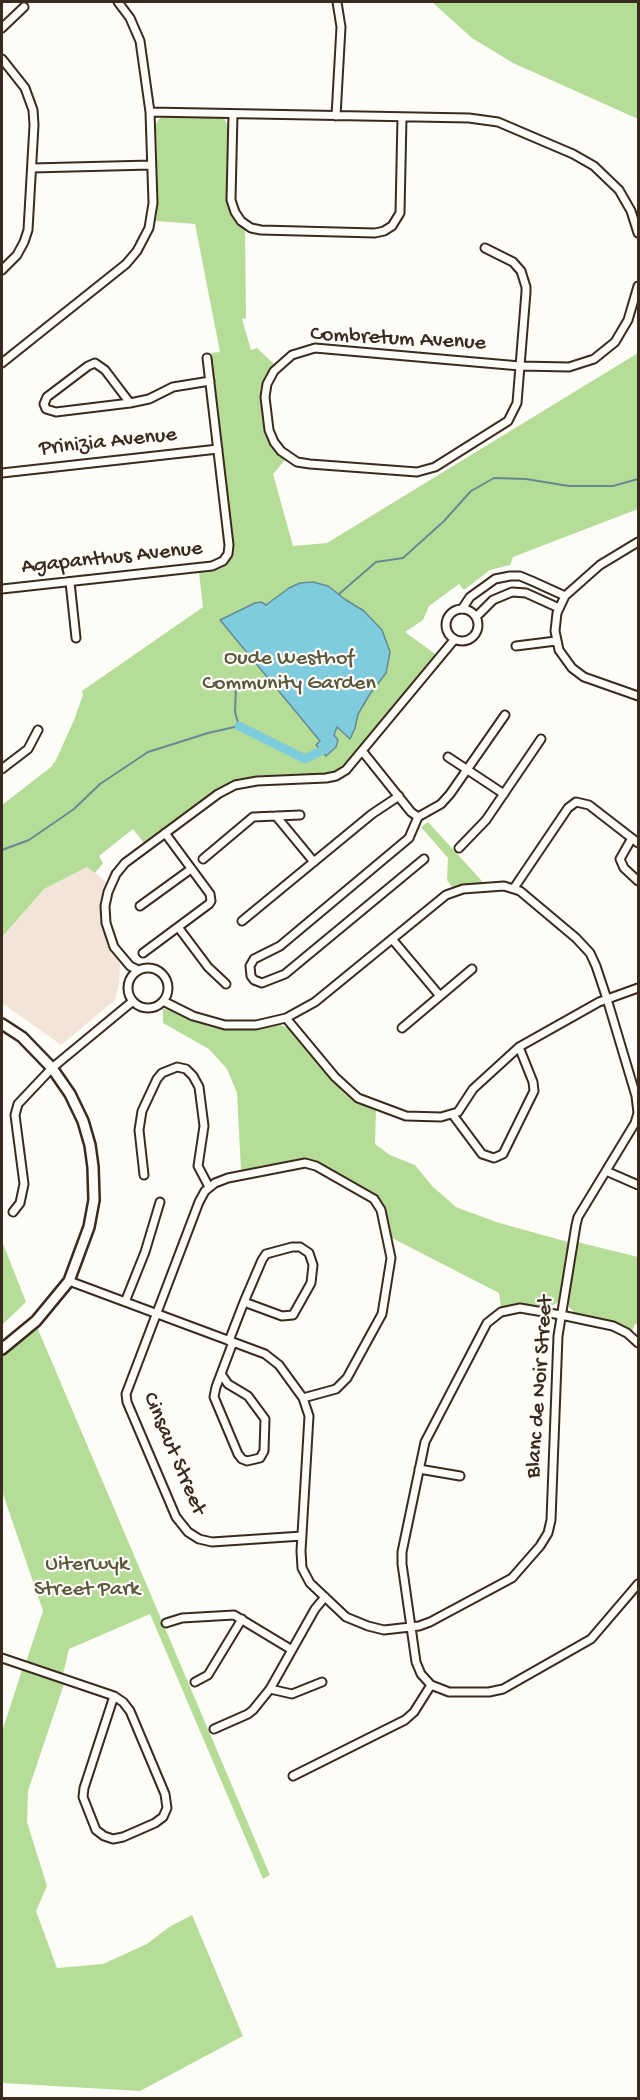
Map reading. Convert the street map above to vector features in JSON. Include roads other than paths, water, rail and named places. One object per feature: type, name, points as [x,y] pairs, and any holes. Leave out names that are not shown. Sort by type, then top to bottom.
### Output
[{"type":"street","points":[[2,363],[120,270],[132,258],[146,235],[151,220],[153,203],[150,112],[140,41],[130,18],[118,2]]},
{"type":"street","points":[[336,116],[340,27],[337,2]]},
{"type":"street","points":[[2,28],[24,7]]},
{"type":"street","points":[[2,59],[21,81],[31,102],[34,117],[26,236],[16,255],[2,270]]},
{"type":"street","points":[[150,112],[470,118],[498,122],[573,154],[603,173],[619,190],[631,211],[639,233]]},
{"type":"street","points":[[233,114],[231,200],[234,212],[241,221],[251,228],[261,230],[352,232],[380,232],[392,226],[398,218],[402,117]]},
{"type":"street","points":[[32,168],[151,165]]},
{"type":"street","points":[[484,248],[513,262],[523,276],[526,292],[520,366]]},
{"type":"street","name":"Combretum Avenue","points":[[520,366],[517,403],[508,421],[435,467],[423,471],[410,473],[304,463],[291,459],[281,451],[269,430],[264,403],[270,377],[285,359],[307,349],[569,368],[586,363],[602,354],[615,342],[625,328],[639,286]]},
{"type":"street","name":"Agapanthus Avenue","points":[[2,590],[212,566],[223,561],[228,554],[229,545],[207,358]]},
{"type":"street","points":[[130,403],[105,370],[94,363],[47,398],[44,404],[46,409],[56,412],[130,403],[149,399],[173,387],[210,381]]},
{"type":"street","name":"Prinizia Avenue","points":[[2,473],[218,449]]},
{"type":"street","points":[[639,542],[600,565],[565,596],[555,622],[556,641],[572,668],[584,677],[639,696]]},
{"type":"street","points":[[462,609],[470,597],[495,579],[504,576],[520,576],[565,596]]},
{"type":"street","points":[[70,582],[76,638]]},
{"type":"street","points":[[476,617],[493,600],[512,592],[526,593],[559,608]]},
{"type":"street","points":[[462,609],[470,611],[476,617],[478,625],[474,637],[463,642],[454,640],[447,633],[446,622],[451,612],[462,609]]},
{"type":"street","points":[[138,970],[130,966],[111,940],[106,923],[106,898],[112,880],[120,868],[165,832],[218,794],[235,785],[250,781],[331,778],[346,770],[445,654],[454,640]]},
{"type":"street","points":[[516,646],[556,641]]},
{"type":"street","points":[[424,859],[285,974],[262,982],[254,980],[251,976],[250,966],[254,959],[280,946],[409,838],[418,817],[446,799],[505,715]]},
{"type":"street","points":[[2,767],[28,749],[38,730]]},
{"type":"street","points":[[459,849],[486,820],[541,739]]},
{"type":"street","points":[[363,752],[418,817]]},
{"type":"street","points":[[448,757],[504,794]]},
{"type":"street","points":[[242,921],[372,814],[399,796]]},
{"type":"street","points":[[163,1001],[193,1016],[225,1025],[256,1025],[286,1018],[315,1002],[451,892],[499,886],[514,888],[568,808],[576,802],[589,805],[635,841],[620,859],[624,868],[639,881]]},
{"type":"street","points":[[203,858],[250,818],[300,815]]},
{"type":"street","points":[[276,816],[314,862]]},
{"type":"street","points":[[143,953],[211,901],[210,894],[165,832]]},
{"type":"street","points":[[140,906],[191,868]]},
{"type":"street","name":"Blanc de Noir Street","points":[[69,1281],[272,1358],[303,1398],[309,1410],[302,1568],[310,1583],[346,1617],[384,1630],[424,1625],[512,1578],[540,1546],[548,1533],[551,1520],[557,1358],[561,1315],[578,1217],[635,1123],[638,1107],[607,999],[596,966],[586,948],[525,894],[514,888]]},
{"type":"street","points":[[178,927],[208,967],[226,984]]},
{"type":"street","points":[[392,939],[440,996]]},
{"type":"street","points":[[153,968],[165,977],[168,987],[163,1001],[150,1008],[133,1001],[129,996],[128,985],[133,974],[138,970],[153,968]]},
{"type":"street","points":[[402,1028],[472,969]]},
{"type":"street","points":[[286,1018],[335,1077],[357,1098],[406,1116],[441,1117],[453,1115],[462,1108],[473,1089],[519,1047],[607,999],[639,988]]},
{"type":"street","points":[[13,1212],[20,1203],[24,1184],[15,1110],[18,1104],[52,1068],[133,1001]]},
{"type":"street","points":[[2,1024],[22,1037],[52,1068],[70,1094],[83,1121],[93,1167],[94,1200],[89,1227],[69,1281],[36,1321],[2,1349]]},
{"type":"street","points":[[453,1115],[482,1155],[494,1158],[503,1154],[534,1090],[519,1047]]},
{"type":"street","points":[[144,1175],[139,1130],[142,1111],[157,1079],[162,1073],[177,1066],[186,1069],[200,1087],[204,1126],[198,1166],[209,1187],[228,1178],[305,1163],[316,1166],[369,1195],[378,1204],[390,1258],[382,1314],[343,1384],[332,1390],[303,1398]]},
{"type":"street","points":[[606,1171],[639,1185]]},
{"type":"street","name":"Cinsaut Street","points":[[209,1187],[199,1202],[128,1387],[126,1398],[179,1523],[193,1536],[212,1542],[302,1536]]},
{"type":"street","points":[[125,1302],[145,1252],[160,1202]]},
{"type":"street","points":[[221,1374],[228,1384],[248,1396],[265,1419],[264,1451],[260,1458],[247,1461],[238,1454],[214,1397],[221,1374],[231,1342],[244,1302],[266,1254],[292,1247],[300,1247],[309,1253],[313,1265],[311,1283],[293,1315],[282,1316],[244,1302]]},
{"type":"street","points":[[639,1343],[627,1333],[613,1326],[561,1315],[513,1308],[491,1318],[484,1327],[427,1435],[401,1558],[416,1662],[431,1685],[448,1692],[489,1692],[503,1689],[591,1639],[639,1584]]},
{"type":"street","points":[[419,1468],[460,1476]]},
{"type":"street","points":[[214,1729],[248,1714],[270,1689],[315,1610],[325,1597]]},
{"type":"street","points":[[166,1623],[182,1618],[234,1615],[292,1650]]},
{"type":"street","points":[[195,1682],[208,1675],[242,1619]]},
{"type":"street","points":[[2,1658],[114,1696],[130,1711],[168,1803],[165,1813],[159,1820],[117,1839],[104,1836],[96,1830],[83,1797],[85,1784],[114,1696]]},
{"type":"street","points":[[270,1689],[292,1694],[322,1682]]},
{"type":"street","points":[[293,1776],[405,1720],[414,1712],[431,1685]]},
{"type":"water","points":[[313,582],[328,586],[364,611],[382,630],[390,652],[386,673],[358,714],[350,739],[337,727],[334,735],[338,740],[336,747],[326,756],[316,745],[320,741],[220,620],[255,603],[261,602],[266,605],[300,583]]},
{"type":"waterway","points":[[339,594],[376,562],[403,558],[444,521],[471,491],[494,478],[526,479],[569,486],[613,486],[638,479]]},
{"type":"waterway","points":[[2,850],[29,840],[74,809],[100,784],[148,752],[239,726],[235,712],[236,685]]},
{"type":"waterway","points":[[239,726],[305,759],[321,751]]},
{"type":"park label","name":"Oude Westhof Community Garden","points":[[289,672]]},
{"type":"park label","name":"Uiterwyk Street Park","points":[[87,1578]]}]
